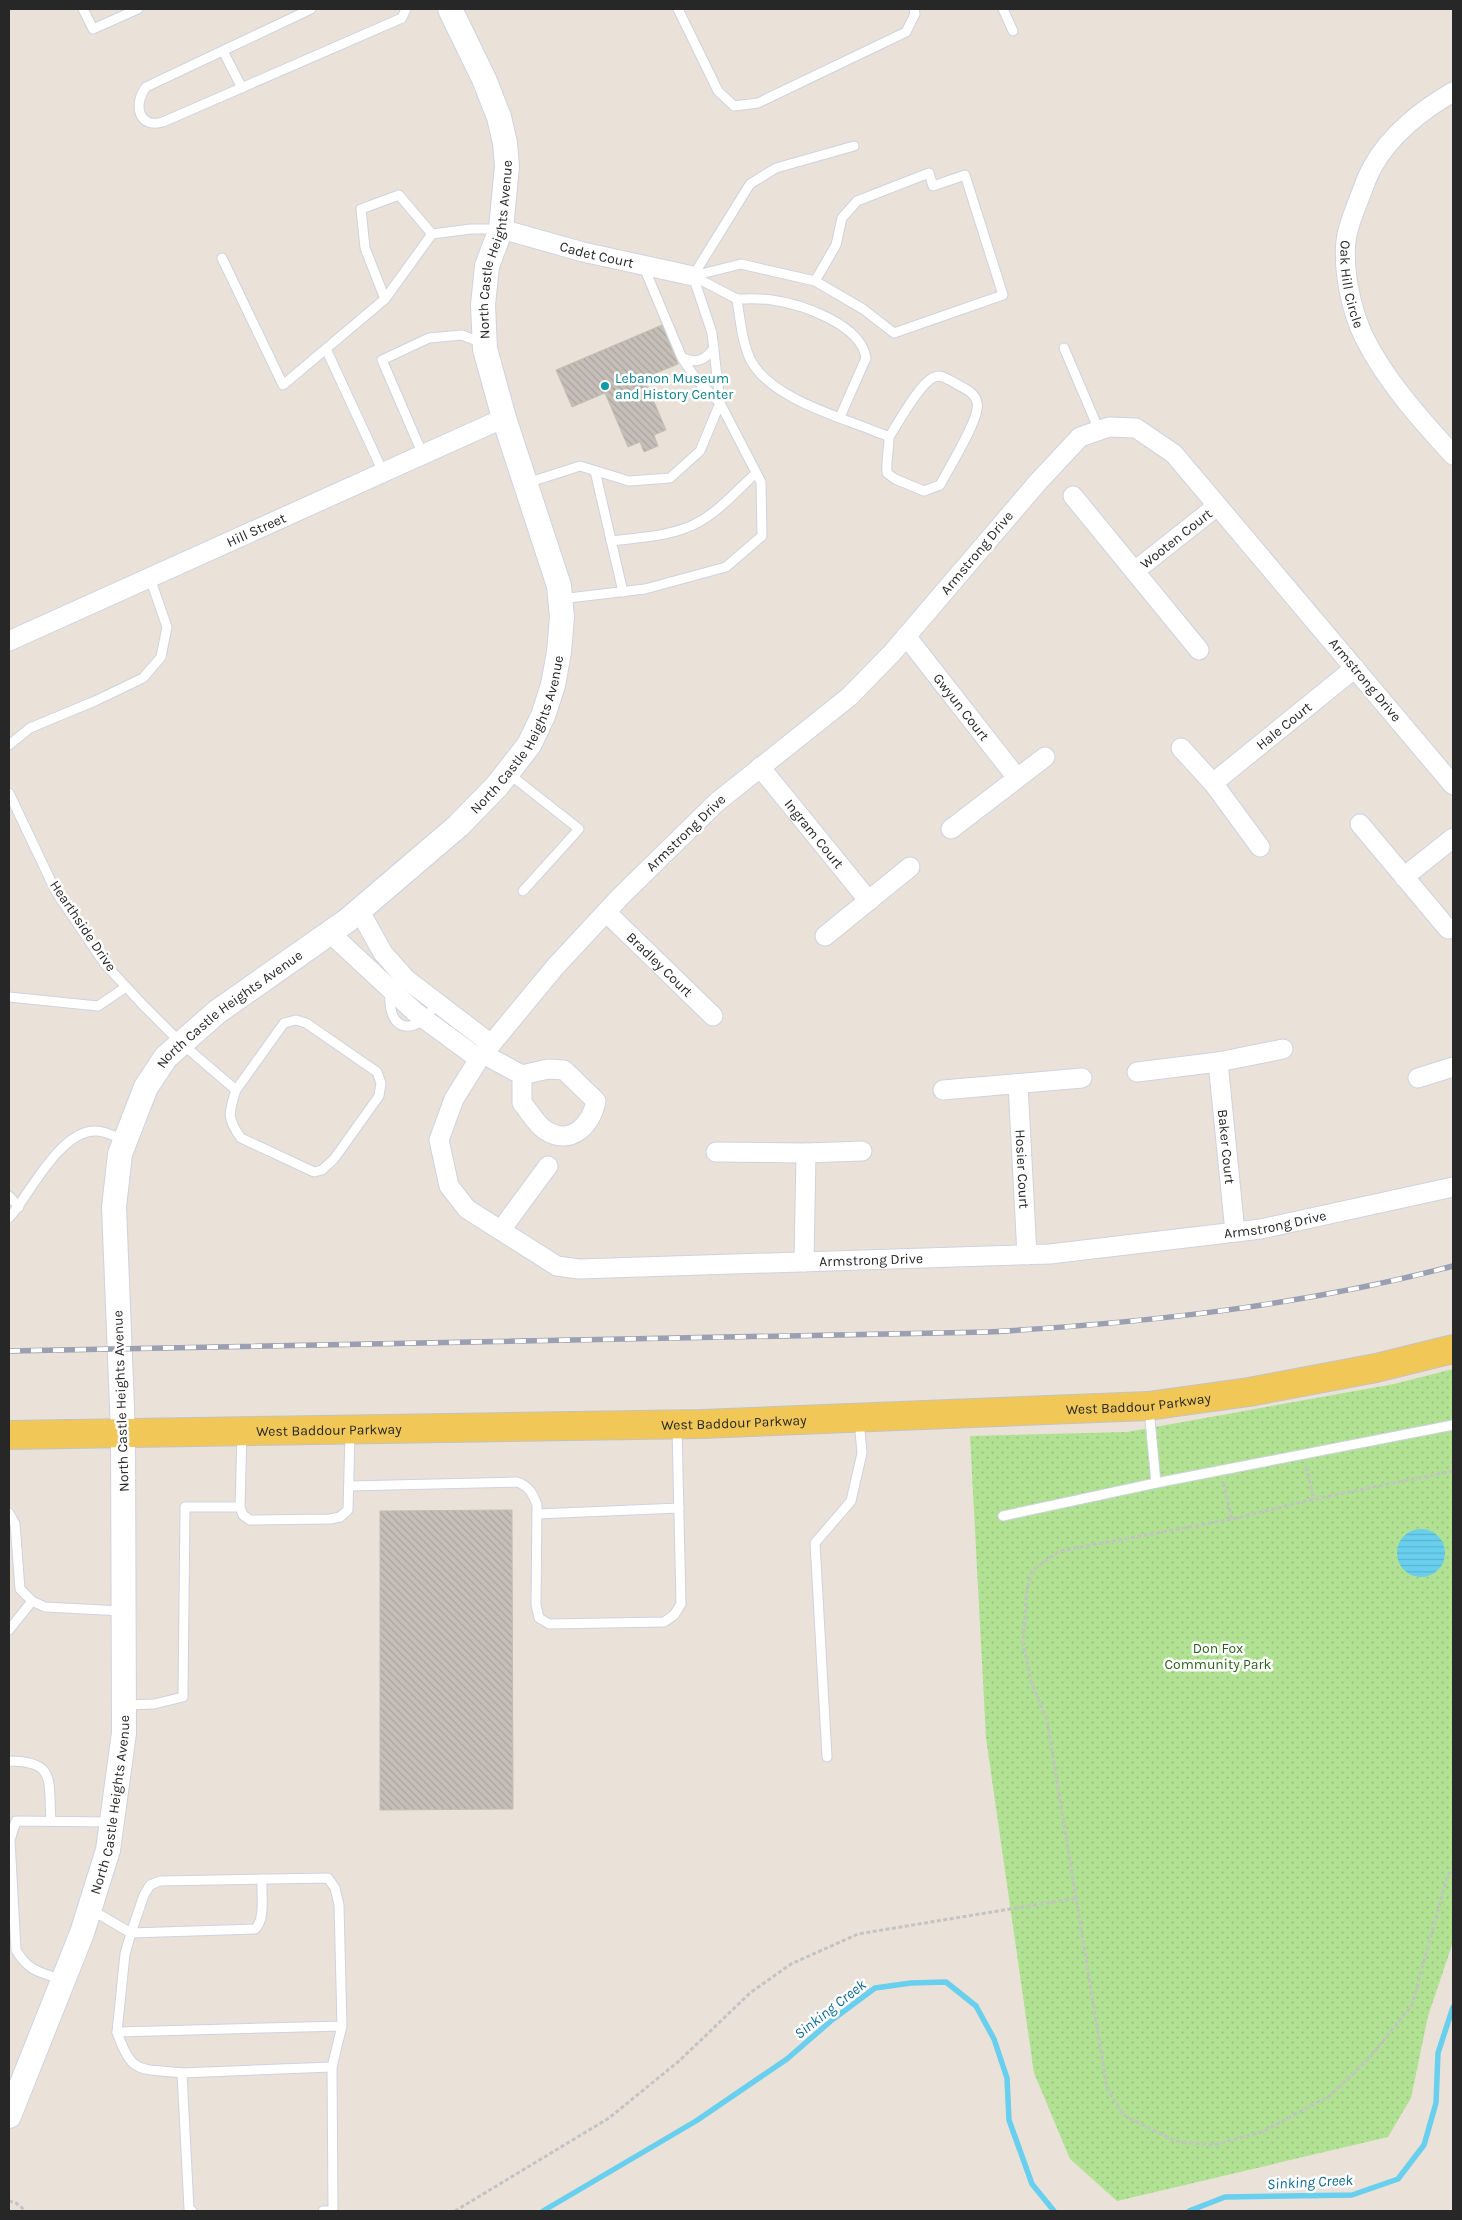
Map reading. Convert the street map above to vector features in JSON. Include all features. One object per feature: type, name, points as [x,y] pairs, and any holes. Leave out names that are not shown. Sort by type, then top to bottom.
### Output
[{"type":"main road","name":"West Baddour Parkway","points":[[9,1435],[677,1424],[1148,1406],[1248,1392],[1367,1370],[1453,1349]]},
{"type":"street","name":"North Castle Heights Avenue","points":[[9,2116],[64,1980],[90,1909],[108,1850],[124,1733],[123,1432],[114,1206],[120,1154],[125,1140],[146,1087],[166,1057],[181,1042],[217,1012],[330,933],[359,910],[458,826],[497,786],[529,745],[543,716],[553,685],[559,652],[562,617],[558,586],[504,418],[485,344],[483,305],[487,266],[501,229],[507,166],[505,143],[499,117],[484,79],[450,9]]},
{"type":"street","name":"Oak Hill Circle","points":[[1453,92],[1415,117],[1390,142],[1373,165],[1352,217],[1346,240],[1352,301],[1363,336],[1379,364],[1433,434],[1453,455]]},
{"type":"street","name":"Cadet Court","points":[[501,229],[583,252],[693,276]]},
{"type":"street","name":"Hill Street","points":[[9,642],[504,418]]},
{"type":"street","name":"Armstrong Drive","points":[[1453,785],[1174,454],[1136,428],[1109,427],[1099,430],[1080,437],[1038,482],[906,636],[849,696],[717,802],[606,912],[554,967],[484,1052],[454,1099],[439,1140],[449,1186],[467,1209],[557,1266],[579,1269],[1027,1255],[1261,1229],[1453,1187]]},
{"type":"street","name":"Wooten Court","points":[[1073,496],[1136,570],[1199,650]]},
{"type":"street","name":"Wooten Court","points":[[1136,570],[1217,506]]},
{"type":"street","name":"Gwyun Court","points":[[906,636],[1017,778]]},
{"type":"street","name":"Hale Court","points":[[1213,783],[1355,668]]},
{"type":"street","points":[[1181,748],[1213,783],[1260,847]]},
{"type":"street","points":[[951,828],[1045,757]]},
{"type":"street","name":"Ingram Court","points":[[760,767],[869,901]]},
{"type":"street","points":[[1360,824],[1448,929]]},
{"type":"street","points":[[1404,878],[1453,838]]},
{"type":"street","points":[[825,936],[910,867]]},
{"type":"street","points":[[359,910],[383,953],[395,980],[424,1019],[522,1075]]},
{"type":"street","name":"Bradley Court","points":[[606,912],[713,1016]]},
{"type":"street","points":[[330,933],[395,980],[436,1003],[484,1052]]},
{"type":"street","points":[[1137,1072],[1218,1062],[1283,1049]]},
{"type":"street","name":"Baker Court","points":[[1218,1062],[1235,1232]]},
{"type":"street","points":[[1418,1078],[1453,1067]]},
{"type":"street","points":[[943,1090],[1082,1078]]},
{"type":"street","name":"Hosier Court","points":[[1018,1084],[1027,1255]]},
{"type":"street","points":[[716,1152],[806,1153],[862,1151]]},
{"type":"street","points":[[804,1262],[806,1153]]},
{"type":"street","points":[[501,1230],[548,1166]]},
{"type":"lane","points":[[83,9],[93,29],[138,9]]},
{"type":"lane","points":[[311,9],[146,87],[140,95],[138,104],[145,121],[154,125],[163,122],[402,18],[406,9]]},
{"type":"lane","points":[[678,9],[718,91],[734,106],[758,103],[906,32],[915,14],[914,9]]},
{"type":"lane","points":[[1003,9],[1013,31]]},
{"type":"lane","points":[[223,51],[242,88]]},
{"type":"lane","points":[[693,276],[750,184],[776,168],[854,146]]},
{"type":"lane","points":[[693,276],[741,264],[815,281],[863,309],[894,333],[1003,295],[965,175],[933,186],[929,173],[857,202],[842,218],[836,245],[815,281]]},
{"type":"lane","points":[[385,299],[365,248],[361,209],[398,195],[432,234]]},
{"type":"lane","points":[[222,258],[283,385],[385,299],[432,234],[471,229],[501,229]]},
{"type":"lane","points":[[560,599],[645,589],[726,567],[762,536],[761,482],[720,403],[696,378],[682,358],[642,264]]},
{"type":"lane","points":[[693,276],[737,299],[770,299],[807,308],[836,322],[860,344],[865,350],[866,358],[840,417]]},
{"type":"lane","points":[[525,483],[580,466],[628,481],[670,478],[700,451],[720,403],[714,348],[706,312],[693,276]]},
{"type":"lane","points":[[737,299],[741,328],[751,360],[772,385],[809,407],[890,437]]},
{"type":"lane","points":[[423,454],[382,360],[429,338],[462,335],[485,344]]},
{"type":"lane","points":[[682,358],[692,362],[700,361],[714,348]]},
{"type":"lane","points":[[1064,348],[1099,430]]},
{"type":"lane","points":[[326,349],[383,472]]},
{"type":"lane","points":[[939,376],[970,391],[976,399],[978,408],[974,420],[940,485],[932,490],[924,491],[895,479],[887,473],[886,464],[890,452],[890,437],[920,389],[930,379],[939,376]]},
{"type":"lane","points":[[595,471],[623,592]]},
{"type":"lane","points":[[611,541],[651,536],[684,529],[714,512],[756,473]]},
{"type":"lane","points":[[9,744],[30,728],[95,701],[143,678],[161,657],[167,627],[150,578]]},
{"type":"lane","points":[[508,772],[579,829],[524,891]]},
{"type":"lane","name":"Hearthside Drive","points":[[9,793],[56,892],[104,963],[181,1042],[236,1090]]},
{"type":"lane","points":[[9,997],[98,1006],[126,987]]},
{"type":"lane","points":[[424,1019],[436,1003]]},
{"type":"lane","points":[[296,1020],[306,1023],[377,1072],[381,1083],[379,1096],[334,1159],[322,1170],[314,1172],[241,1138],[233,1128],[229,1114],[236,1090],[284,1023],[296,1020]]},
{"type":"lane","points":[[9,1218],[55,1154],[79,1135],[96,1131],[125,1140]]},
{"type":"lane","points":[[9,1196],[19,1206]]},
{"type":"lane","points":[[1148,1406],[1156,1483]]},
{"type":"lane","points":[[827,1757],[815,1543],[851,1500],[862,1454],[859,1418]]},
{"type":"lane","points":[[349,1486],[517,1482],[526,1485],[533,1494],[537,1506],[536,1605],[539,1618],[549,1624],[664,1622],[674,1615],[681,1604],[677,1424]]},
{"type":"lane","points":[[1004,1516],[1220,1470],[1453,1425]]},
{"type":"lane","points":[[242,1430],[240,1508],[243,1515],[250,1520],[330,1519],[340,1517],[348,1510],[350,1429]]},
{"type":"lane","points":[[124,1705],[154,1704],[182,1697],[185,1507],[240,1508]]},
{"type":"lane","points":[[537,1514],[679,1508]]},
{"type":"lane","points":[[9,1514],[15,1524],[20,1589],[32,1602],[45,1607],[124,1611]]},
{"type":"lane","points":[[9,1630],[32,1602]]},
{"type":"lane","points":[[9,1761],[26,1761],[41,1766],[47,1776],[51,1821]]},
{"type":"lane","points":[[64,1980],[32,1970],[12,1950],[10,1840],[12,1820],[112,1822]]},
{"type":"lane","points":[[323,2211],[333,2211],[332,2067],[342,2026],[339,1905],[336,1888],[328,1878],[160,1881],[150,1885],[144,1895],[131,1932],[126,1954],[117,2032],[130,2062],[139,2068],[182,2073],[332,2067]]},
{"type":"lane","points":[[90,1909],[131,1932],[255,1929],[260,1925],[262,1880]]},
{"type":"lane","points":[[117,2032],[342,2026]]},
{"type":"lane","points":[[182,2073],[189,2208],[192,2211]]},
{"type":"path","points":[[1303,1454],[1314,1499]]},
{"type":"path","points":[[1220,1470],[1232,1519]]},
{"type":"path","points":[[1453,1471],[1314,1499],[1232,1519],[1059,1551],[1032,1571],[1027,1590],[1022,1642],[1031,1681],[1047,1720],[1107,2088],[1123,2115],[1175,2141],[1213,2145],[1262,2132],[1331,2095],[1370,2057],[1412,2005],[1447,1877],[1453,1868]]},
{"type":"path","points":[[455,2211],[609,2118],[678,2061],[750,1993],[791,1964],[858,1934],[1077,1898]]},
{"type":"path","points":[[9,2201],[16,2203],[26,2211]]},
{"type":"green space","name":"Don Fox Community Park","points":[[1453,1369],[1453,1942],[1428,2016],[1411,2098],[1388,2137],[1117,2201],[1070,2159],[1034,2073],[986,1738],[970,1436],[1127,1432],[1394,1384]]},
{"type":"water","points":[[1416,1529],[1426,1529],[1438,1536],[1445,1548],[1445,1558],[1438,1570],[1426,1577],[1416,1577],[1408,1573],[1401,1566],[1397,1558],[1397,1548],[1401,1540],[1408,1533]]},
{"type":"building","name":"Lebanon Museum and History Center","points":[[662,325],[678,364],[644,378],[666,430],[654,435],[658,446],[644,452],[640,442],[628,447],[605,393],[572,407],[556,370]]},
{"type":"building","points":[[512,1510],[513,1809],[380,1810],[380,1511]]},
{"type":"waterway","name":"Sinking Creek","points":[[543,2211],[696,2121],[787,2059],[832,2020],[875,1988],[911,1983],[946,1982],[976,2006],[994,2039],[1007,2078],[1009,2120],[1032,2184],[1054,2211]]},
{"type":"waterway","name":"Sinking Creek","points":[[1189,2211],[1225,2197],[1352,2195],[1398,2179],[1424,2145],[1436,2103],[1438,2053],[1453,2007]]},
{"type":"railway","points":[[9,1351],[988,1332],[1106,1324],[1222,1311],[1338,1292],[1453,1266]]},
{"type":"place","name":"Lebanon Museum and History Center","points":[[605,386]]}]
